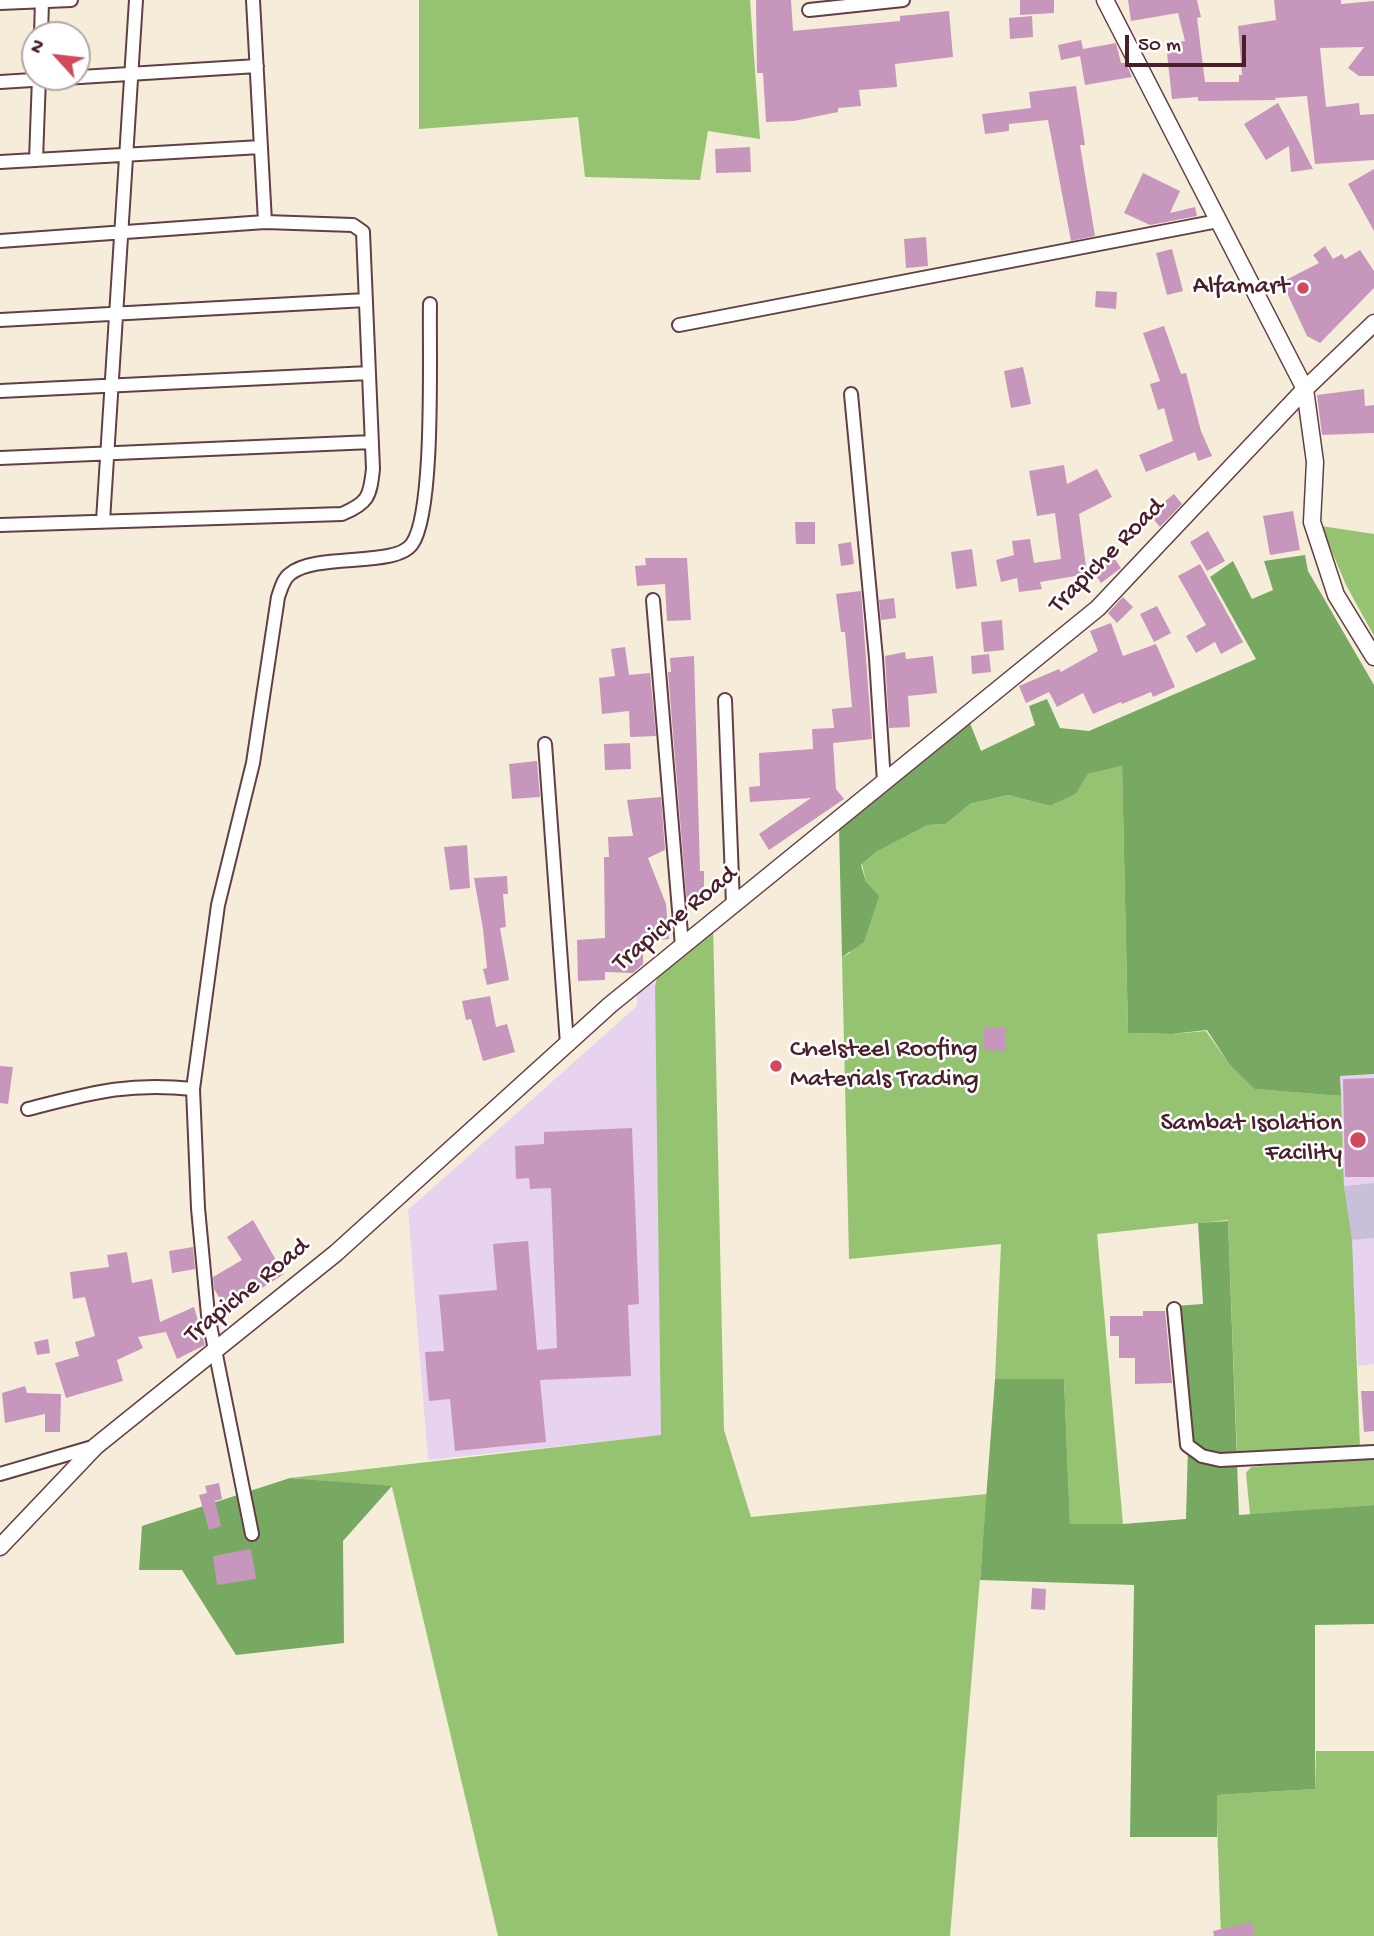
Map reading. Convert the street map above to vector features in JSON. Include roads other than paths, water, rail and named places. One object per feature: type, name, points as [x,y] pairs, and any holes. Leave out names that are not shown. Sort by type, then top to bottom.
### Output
[{"type":"street","points":[[0,3],[71,0]]},
{"type":"street","points":[[103,521],[136,0]]},
{"type":"street","points":[[253,0],[265,222]]},
{"type":"street","points":[[809,10],[903,0]]},
{"type":"street","points":[[1105,0],[1304,389],[1315,462],[1311,522],[1336,595],[1374,657]]},
{"type":"street","points":[[41,21],[42,1]]},
{"type":"street","points":[[91,76],[257,66]]},
{"type":"street","points":[[0,82],[21,80]]},
{"type":"street","points":[[36,160],[39,91]]},
{"type":"street","points":[[0,162],[261,147]]},
{"type":"street","points":[[679,325],[1218,221]]},
{"type":"street","points":[[0,241],[265,222],[353,225],[359,228],[363,232],[372,442],[371,490],[363,505],[342,514],[0,525]]},
{"type":"street","points":[[0,320],[366,300]]},
{"type":"street","points":[[252,1534],[226,1398],[214,1351],[198,1208],[193,1089],[218,905],[253,763],[278,597],[290,573],[308,565],[398,554],[412,544],[426,498],[430,304]]},
{"type":"street","name":"Trapiche Road","points":[[0,1547],[96,1446],[336,1253],[567,1044],[682,946],[1098,608],[1304,389],[1374,323]]},
{"type":"street","points":[[0,391],[369,373]]},
{"type":"street","points":[[851,394],[876,658],[884,782]]},
{"type":"street","points":[[0,458],[372,442]]},
{"type":"street","points":[[653,600],[682,946]]},
{"type":"street","points":[[725,700],[733,904]]},
{"type":"street","points":[[544,744],[567,1044]]},
{"type":"street","points":[[28,1109],[112,1087],[159,1086],[193,1089]]},
{"type":"street","points":[[1174,1308],[1187,1445],[1195,1452],[1220,1460],[1374,1452]]},
{"type":"street","points":[[0,1474],[96,1446]]},
{"type":"place","name":"Alfamart","points":[[1303,288]]},
{"type":"place","name":"Chelsteel Roofing Materials Trading","points":[[776,1066]]},
{"type":"place","name":"Sambat Isolation Facility","points":[[1358,1140]]}]
